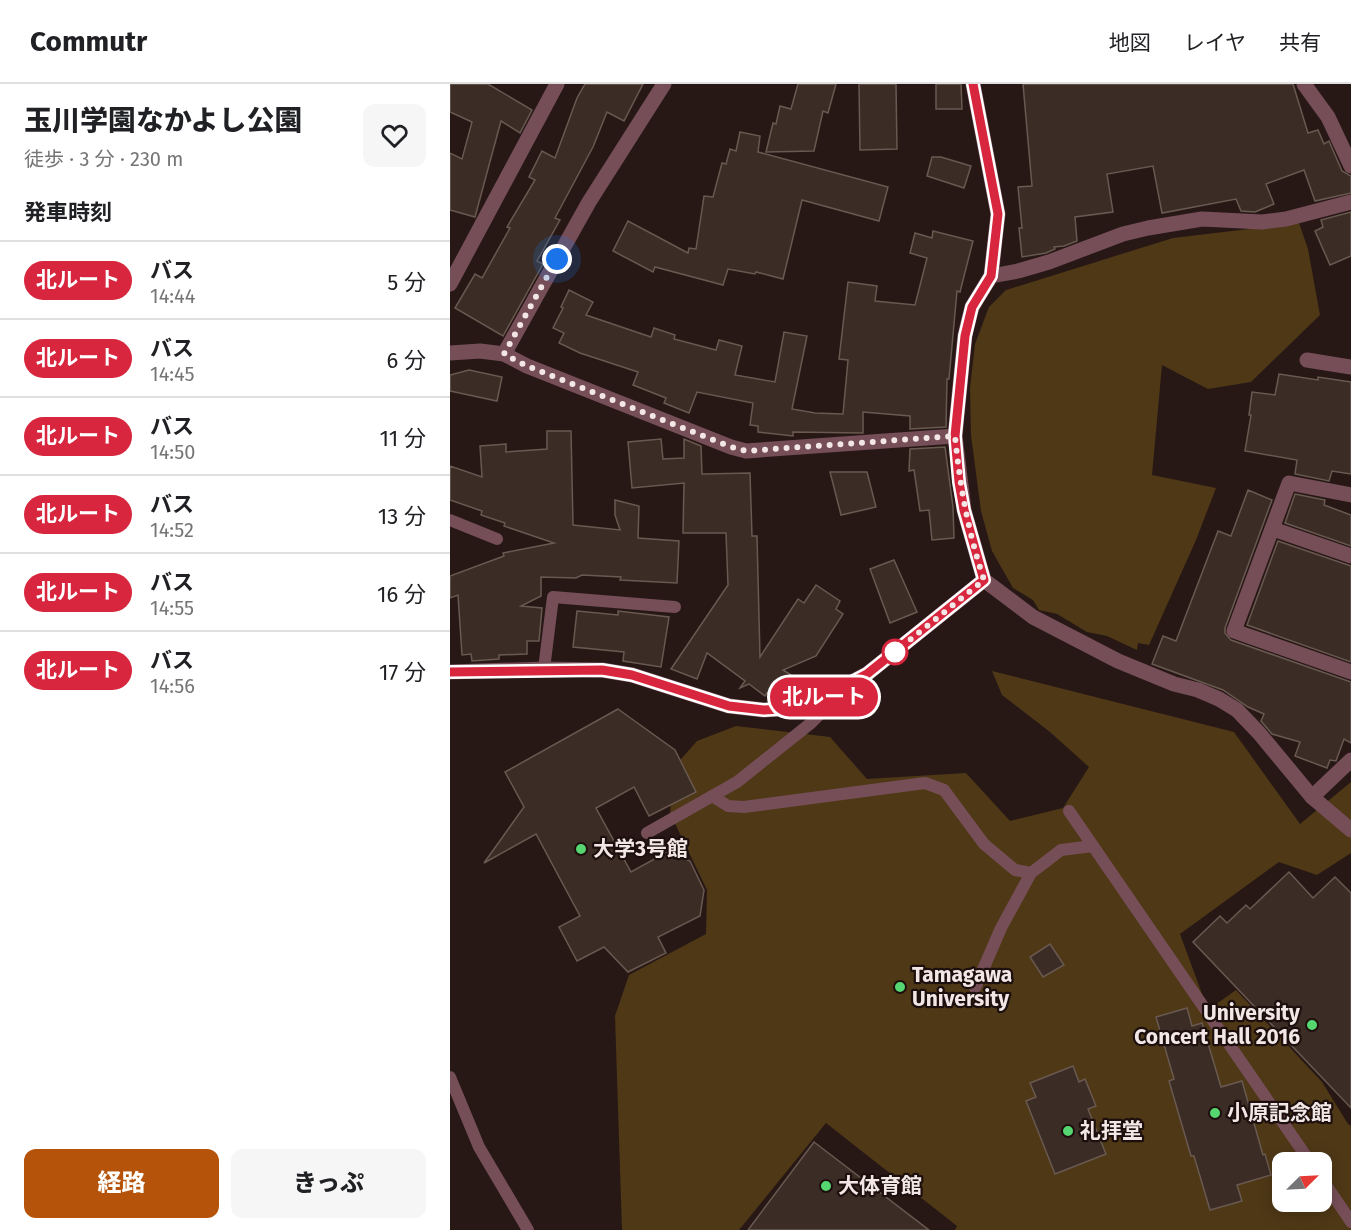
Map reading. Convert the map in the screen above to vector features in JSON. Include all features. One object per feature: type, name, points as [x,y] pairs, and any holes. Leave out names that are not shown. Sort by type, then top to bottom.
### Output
[{"type":"street","points":[[450,284],[557,84]]},
{"type":"street","points":[[504,354],[589,202],[664,84]]},
{"type":"street","points":[[973,84],[998,214],[991,276],[972,307],[965,336],[955,436],[964,510],[984,580],[1033,616],[1118,661],[1174,684],[1209,695],[1237,710],[1312,797],[1351,830]]},
{"type":"street","points":[[1304,84],[1328,117],[1351,166]]},
{"type":"street","points":[[991,276],[1049,262],[1115,237],[1148,228],[1202,219],[1270,221],[1287,219],[1351,202]]},
{"type":"street","points":[[450,353],[480,351],[504,354],[527,366],[746,451],[955,436]]},
{"type":"street","points":[[1307,360],[1351,367]]},
{"type":"street","points":[[1351,495],[1289,483],[1234,631],[1351,672]]},
{"type":"street","points":[[1272,529],[1351,556]]},
{"type":"street","points":[[450,672],[602,670],[632,675],[729,706],[764,710],[780,709],[814,702],[867,674],[984,580]]},
{"type":"street","points":[[1312,797],[1351,760]]},
{"type":"lane","points":[[450,520],[497,539]]},
{"type":"lane","points":[[544,669],[553,597],[675,607]]},
{"type":"lane","points":[[646,833],[737,782],[801,731],[852,683]]},
{"type":"lane","points":[[712,796],[728,806],[744,807],[925,783],[944,790],[984,844],[1015,870],[1031,873]]},
{"type":"lane","points":[[1068,811],[1303,1152]]},
{"type":"lane","points":[[975,988],[1001,928],[1031,873],[1061,850],[1093,846]]},
{"type":"lane","points":[[450,1077],[479,1147],[528,1230]]},
{"type":"lane","points":[[1332,1194],[1351,1222]]},
{"type":"shaded area","points":[[1299,223],[1308,249],[1320,315],[1251,382],[1208,389],[1162,365],[1152,475],[1216,488],[1196,540],[1149,645],[1138,643],[1137,650],[1107,636],[1087,632],[1057,614],[1039,610],[1033,600],[1013,588],[992,551],[981,511],[971,435],[970,388],[975,344],[989,307],[1006,290],[1173,238]]},
{"type":"shaded area","name":"Tamagawa University","points":[[992,671],[1234,732],[1300,824],[1351,782],[1351,853],[1317,875],[1279,862],[1180,934],[1208,1010],[1236,990],[1322,1082],[1351,1126],[1351,1230],[955,1230],[957,1226],[826,1123],[739,1230],[622,1230],[615,1016],[629,975],[706,934],[707,890],[670,813],[675,766],[697,741],[736,726],[830,737],[867,779],[966,773],[1010,821],[1063,808],[1089,767],[1050,732],[1002,695]]},
{"type":"building","points":[[450,84],[488,84],[532,110],[520,133],[501,121],[475,217],[450,210],[450,153],[462,159],[472,122],[450,112]]},
{"type":"building","points":[[585,84],[643,84],[624,121],[607,112],[593,147],[555,218],[560,220],[537,261],[543,264],[503,336],[455,308],[475,274],[482,278],[510,228],[507,227],[535,180],[529,177],[542,151],[555,158],[577,98]]},
{"type":"building","points":[[798,84],[836,84],[828,113],[823,111],[814,151],[766,152],[780,106],[791,109]]},
{"type":"building","points":[[859,84],[896,84],[897,149],[860,150]]},
{"type":"building","points":[[936,84],[961,84],[962,109],[936,109]]},
{"type":"building","points":[[1023,84],[1293,84],[1308,133],[1318,130],[1324,144],[1329,141],[1342,171],[1351,176],[1351,193],[1315,201],[1304,170],[1266,184],[1274,204],[1255,212],[1241,211],[1236,199],[1162,213],[1153,166],[1107,174],[1113,212],[1075,217],[1077,241],[1054,247],[1055,249],[1046,253],[1022,257],[1018,187],[1032,186]]},
{"type":"building","points":[[740,132],[760,136],[758,152],[888,187],[879,221],[802,200],[783,279],[756,272],[755,274],[728,269],[723,285],[655,267],[653,272],[613,251],[628,221],[688,253],[689,248],[696,249],[704,196],[713,197],[722,163],[726,164],[730,149],[736,151]]},
{"type":"building","points":[[932,157],[941,157],[971,166],[964,188],[927,176]]},
{"type":"building","points":[[1351,212],[1351,256],[1330,265],[1315,231],[1323,227],[1321,220]]},
{"type":"building","points":[[933,231],[973,241],[960,292],[957,291],[949,379],[947,379],[946,427],[910,429],[910,416],[863,412],[863,433],[793,432],[793,436],[758,432],[758,426],[750,425],[753,403],[697,392],[689,413],[664,403],[666,398],[633,385],[638,372],[580,353],[559,343],[564,333],[553,328],[569,290],[593,302],[586,315],[651,337],[654,328],[675,335],[674,339],[716,350],[719,340],[742,346],[735,375],[775,382],[784,332],[807,336],[792,409],[843,414],[848,360],[839,359],[848,282],[877,286],[875,301],[915,305],[927,258],[910,253],[915,233],[932,238]]},
{"type":"building","points":[[469,370],[502,377],[497,401],[450,391],[450,375]]},
{"type":"building","points":[[1279,374],[1351,382],[1351,474],[1332,471],[1329,481],[1295,474],[1297,460],[1245,451],[1252,392],[1275,395]]},
{"type":"building","points":[[547,431],[571,431],[573,525],[620,530],[615,515],[615,500],[639,506],[638,538],[679,541],[677,583],[582,575],[576,578],[541,577],[541,596],[521,606],[542,608],[539,641],[527,641],[527,654],[499,655],[499,659],[472,661],[471,654],[462,655],[458,595],[450,598],[450,576],[504,556],[503,553],[554,543],[504,526],[505,523],[481,515],[482,511],[450,500],[450,466],[482,477],[480,446],[506,444],[506,452],[547,449]]},
{"type":"building","points":[[661,439],[663,459],[684,458],[684,439],[701,446],[702,474],[750,473],[752,536],[757,536],[760,657],[798,599],[804,603],[816,585],[840,601],[836,609],[843,614],[816,656],[783,670],[796,678],[784,695],[772,686],[765,696],[749,684],[740,688],[745,681],[707,653],[697,679],[671,669],[728,585],[726,533],[683,533],[684,483],[632,488],[628,442]]},
{"type":"building","points":[[945,447],[953,507],[954,538],[932,540],[929,510],[920,511],[914,470],[909,471],[910,449]]},
{"type":"building","points":[[830,472],[867,472],[876,507],[841,515]]},
{"type":"building","points":[[1248,490],[1272,500],[1225,633],[1231,640],[1351,682],[1351,743],[1344,739],[1336,761],[1330,760],[1327,768],[1295,756],[1300,742],[1272,734],[1261,721],[1264,714],[1248,707],[1223,690],[1152,664],[1163,636],[1176,641],[1218,531],[1231,536]]},
{"type":"building","points":[[1295,494],[1325,500],[1324,505],[1351,515],[1351,546],[1285,523]]},
{"type":"building","points":[[1278,541],[1351,566],[1351,662],[1247,625]]},
{"type":"building","points":[[894,560],[917,612],[890,623],[870,569]]},
{"type":"building","points":[[577,611],[618,615],[618,611],[669,617],[661,667],[623,661],[624,652],[573,647]]},
{"type":"building","name":"大学3号館","points":[[618,709],[675,750],[696,792],[649,816],[634,787],[596,808],[631,872],[667,852],[690,861],[704,890],[700,916],[658,937],[666,953],[628,972],[604,947],[577,961],[559,927],[580,916],[536,834],[484,863],[524,807],[505,772]]},
{"type":"building","name":"University Concert Hall 2016","points":[[1289,872],[1313,898],[1335,877],[1351,893],[1351,1108],[1193,942],[1220,916],[1227,923],[1246,905],[1250,909]]},
{"type":"building","points":[[1050,944],[1064,965],[1043,977],[1030,957]]},
{"type":"building","name":"小原記念館","points":[[1187,1008],[1192,1026],[1202,1023],[1221,1087],[1242,1081],[1271,1175],[1237,1185],[1242,1201],[1210,1210],[1169,1081],[1174,1079],[1156,1017]]},
{"type":"building","name":"礼拝堂","points":[[1073,1066],[1079,1082],[1085,1079],[1096,1106],[1088,1109],[1106,1154],[1055,1174],[1026,1101],[1036,1097],[1030,1083]]},
{"type":"building","name":"大体育館","points":[[814,1142],[929,1230],[748,1230]]},
{"type":"bus line","name":"北ルート","points":[[450,672],[602,670],[661,683],[729,706],[764,710],[780,709],[814,702],[867,674],[984,580],[964,510],[955,436],[965,336],[972,307],[991,276],[998,214],[973,84]]},
{"type":"place","name":"大学3号館","points":[[581,849]]},
{"type":"place","name":"Tamagawa University","points":[[900,987]]},
{"type":"place","name":"University Concert Hall 2016","points":[[1312,1025]]},
{"type":"place","name":"小原記念館","points":[[1215,1113]]},
{"type":"place","name":"礼拝堂","points":[[1068,1131]]},
{"type":"place","name":"大体育館","points":[[826,1186]]},
{"type":"route","points":[[557,259],[504,354],[527,366],[746,451],[955,436],[964,510],[984,580],[895,652]]}]
